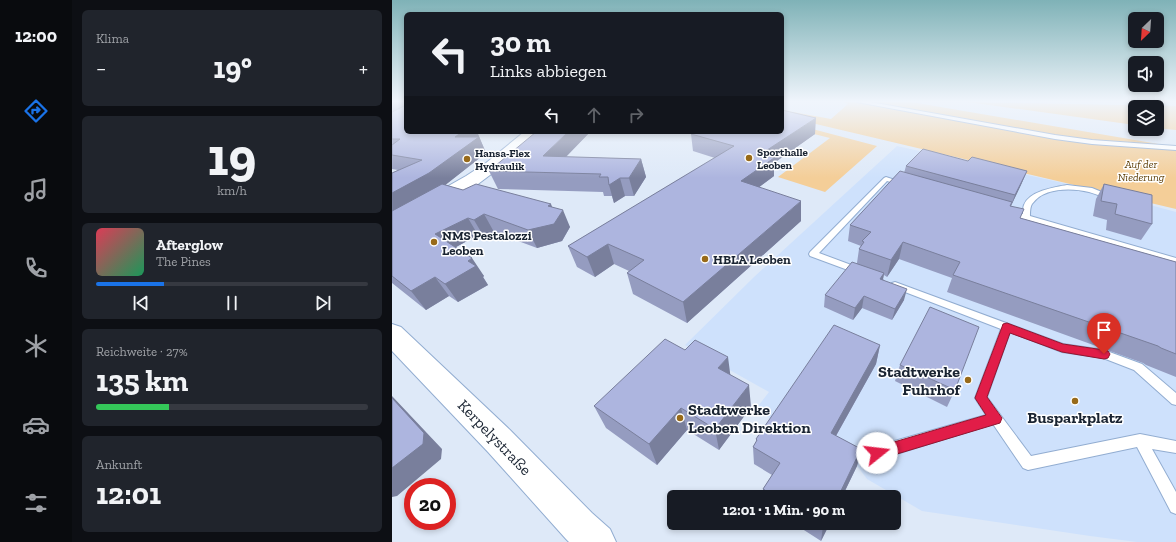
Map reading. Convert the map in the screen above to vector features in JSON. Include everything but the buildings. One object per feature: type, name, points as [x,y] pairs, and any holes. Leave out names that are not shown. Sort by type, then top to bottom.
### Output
[{"type":"main road","points":[[392,226],[472,180],[496,163],[531,134]]},
{"type":"main road","name":"Kerpelystraße","points":[[392,334],[498,441],[579,526],[597,542]]},
{"type":"lane","points":[[1001,127],[1092,142],[1176,148]]},
{"type":"lane","points":[[865,274],[813,254],[886,179],[915,187]]},
{"type":"lane","points":[[1026,217],[1027,207],[1031,200],[1044,191],[1056,188],[1078,188],[1104,194],[1118,200]]},
{"type":"lane","points":[[1004,211],[1176,261]]},
{"type":"lane","points":[[887,282],[1062,348],[1104,354],[1138,367],[1176,400]]},
{"type":"lane","points":[[1007,327],[981,398],[1028,463],[1140,440],[1176,447]]},
{"type":"lane","points":[[877,453],[995,418]]},
{"type":"lane","points":[[1140,440],[1176,507]]},
{"type":"shaded area","points":[[897,146],[1095,190],[1176,212],[1176,542],[1137,542],[922,511],[901,499],[901,490],[886,490],[867,479],[858,467],[755,410],[769,392],[685,345],[754,277]]},
{"type":"green space","points":[[787,127],[806,127],[877,146],[825,192],[778,177],[830,138]]},
{"type":"green space","name":"Auf der Niederung","points":[[830,127],[1060,127],[1176,147],[1176,209]]},
{"type":"green space","points":[[1164,127],[1176,127],[1176,130],[1164,129]]},
{"type":"place","name":"Sporthalle Leoben","points":[[749,158]]},
{"type":"place","name":"Hansa-Flex Hydraulik","points":[[467,159]]},
{"type":"place","name":"NMS Pestalozzi Leoben","points":[[434,242]]},
{"type":"place","name":"HBLA Leoben","points":[[705,259]]},
{"type":"place","name":"Stadtwerke Fuhrhof","points":[[968,380]]},
{"type":"place","name":"Busparkplatz","points":[[1075,401]]},
{"type":"place","name":"Stadtwerke Leoben Direktion","points":[[680,418]]},
{"type":"route","points":[[877,453],[995,418],[981,398],[1007,327],[1062,348],[1104,354]]}]
